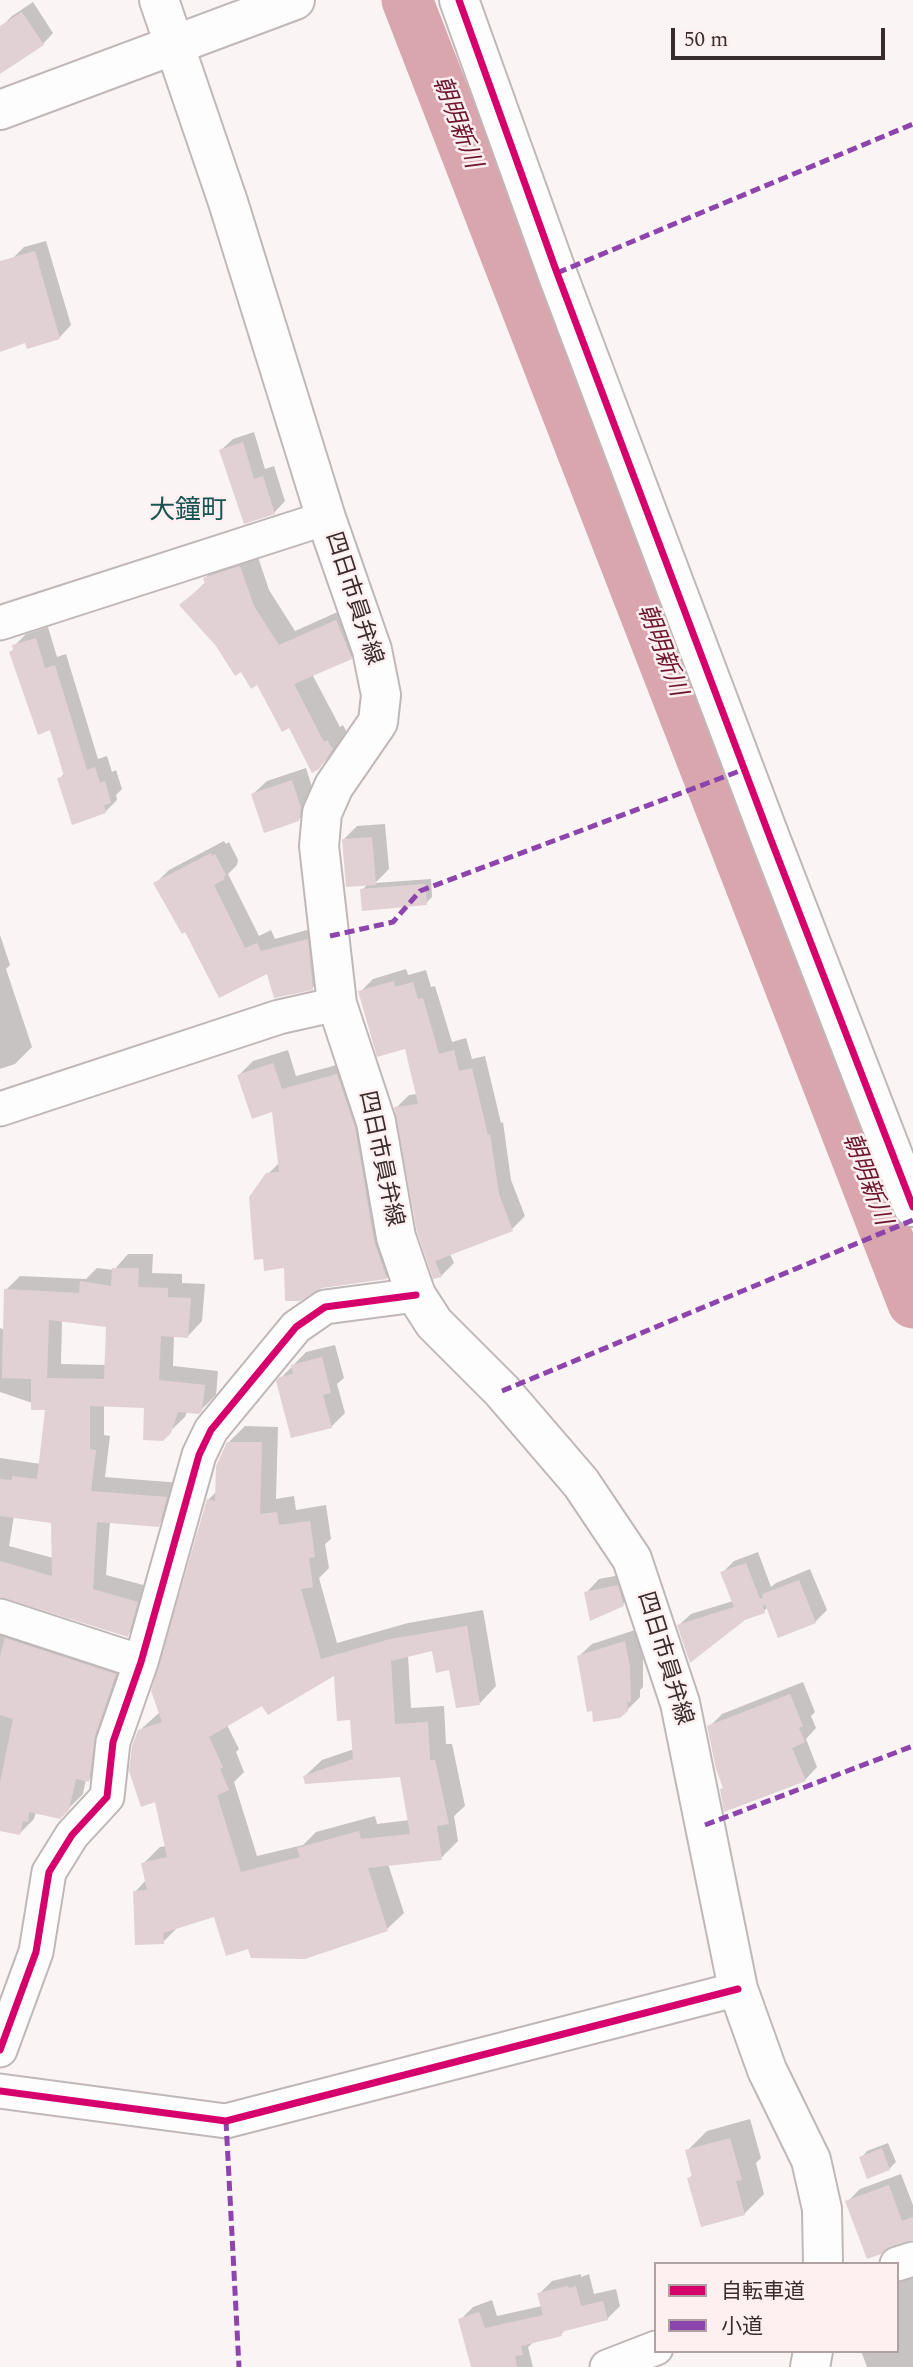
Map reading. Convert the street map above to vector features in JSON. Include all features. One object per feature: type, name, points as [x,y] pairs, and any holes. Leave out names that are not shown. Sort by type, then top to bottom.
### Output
[{"type":"main road","name":"四日市員弁線","points":[[159,0],[228,202],[326,518],[372,650],[381,695],[378,722],[334,786],[322,813],[319,846],[337,1004],[376,1122],[396,1237],[416,1295],[434,1322],[502,1391],[581,1483],[632,1559],[680,1703],[738,1989],[767,2070],[811,2160],[822,2209],[823,2262]]},
{"type":"main road","points":[[0,110],[295,0]]},
{"type":"main road","points":[[459,0],[557,273],[913,1207]]},
{"type":"street","points":[[0,623],[326,518]]},
{"type":"street","points":[[0,1110],[279,1017],[337,1004]]},
{"type":"street","points":[[0,2050],[36,1952],[49,1872],[72,1835],[107,1797],[113,1742],[141,1662],[199,1455],[211,1430],[296,1327],[325,1307],[416,1295]]},
{"type":"street","points":[[0,1616],[141,1662]]},
{"type":"street","points":[[0,2091],[226,2121],[738,1989]]},
{"type":"street","points":[[607,2367],[654,2349]]},
{"type":"building","points":[[22,12],[44,45],[0,74],[0,26]]},
{"type":"building","points":[[35,251],[60,339],[27,349],[25,343],[0,352],[0,261]]},
{"type":"building","points":[[243,442],[254,479],[263,476],[275,514],[244,524],[219,450]]},
{"type":"building","points":[[240,566],[254,606],[279,645],[336,620],[351,656],[352,659],[294,684],[324,742],[327,740],[333,749],[319,769],[312,773],[289,728],[282,732],[257,685],[251,689],[241,672],[235,676],[216,646],[179,605],[205,584],[203,578]]},
{"type":"building","points":[[36,638],[45,668],[55,665],[87,770],[95,767],[100,783],[105,781],[111,803],[104,805],[106,813],[72,825],[57,778],[64,776],[50,730],[38,735],[9,652],[13,650],[12,645]]},
{"type":"building","points":[[292,780],[301,808],[299,821],[264,833],[251,794]]},
{"type":"building","points":[[372,837],[376,885],[346,887],[342,839]]},
{"type":"building","points":[[211,853],[212,856],[215,854],[226,875],[223,877],[225,879],[214,885],[245,948],[257,943],[261,951],[308,939],[313,990],[274,998],[267,974],[219,998],[185,932],[182,934],[153,883]]},
{"type":"building","points":[[425,884],[427,905],[362,911],[360,889]]},
{"type":"building","points":[[394,981],[395,987],[413,982],[418,999],[423,998],[439,1054],[454,1050],[459,1071],[472,1068],[488,1135],[490,1134],[499,1194],[513,1231],[435,1261],[442,1277],[433,1279],[417,1232],[394,1107],[418,1104],[405,1049],[377,1057],[358,991]]},
{"type":"building","points":[[273,1063],[282,1089],[337,1074],[355,1127],[374,1241],[387,1279],[322,1288],[300,1301],[285,1301],[284,1268],[264,1271],[263,1259],[254,1260],[249,1197],[266,1173],[279,1172],[272,1112],[252,1119],[237,1075]]},
{"type":"building","points":[[112,1268],[139,1268],[138,1287],[168,1288],[168,1297],[191,1298],[188,1338],[161,1336],[159,1380],[205,1385],[202,1411],[199,1414],[178,1412],[171,1433],[163,1441],[143,1440],[144,1408],[90,1406],[90,1449],[96,1450],[91,1491],[167,1497],[159,1527],[97,1522],[93,1589],[138,1602],[128,1637],[0,1597],[0,1561],[52,1576],[51,1523],[0,1516],[0,1479],[12,1480],[12,1476],[37,1479],[45,1410],[31,1410],[31,1379],[2,1378],[4,1289],[79,1293],[80,1281],[111,1286]],"holes":[[[49,1320],[106,1327],[104,1379],[47,1378]]]},
{"type":"building","points":[[322,1357],[331,1393],[323,1395],[332,1428],[291,1438],[276,1381],[280,1377],[293,1374],[291,1365]]},
{"type":"building","points":[[227,1442],[262,1442],[260,1514],[277,1512],[279,1525],[310,1521],[315,1557],[309,1558],[313,1587],[301,1589],[321,1659],[390,1639],[467,1626],[480,1705],[456,1708],[449,1670],[436,1673],[432,1651],[391,1661],[395,1724],[428,1722],[430,1760],[435,1760],[449,1824],[437,1826],[442,1860],[368,1868],[388,1931],[305,1959],[251,1958],[248,1949],[226,1956],[214,1917],[163,1933],[164,1944],[135,1945],[133,1891],[147,1890],[141,1863],[167,1857],[155,1802],[141,1807],[129,1771],[132,1746],[138,1730],[162,1722],[151,1691],[207,1499],[215,1501],[216,1466]],"holes":[[[334,1676],[337,1721],[350,1720],[353,1759],[303,1776],[305,1784],[400,1777],[410,1834],[361,1839],[359,1831],[297,1848],[300,1857],[241,1872],[217,1795],[229,1790],[220,1769],[223,1767],[209,1737],[262,1706],[268,1715]]]},
{"type":"building","points":[[746,1563],[760,1599],[763,1598],[762,1594],[799,1580],[816,1623],[778,1638],[765,1604],[765,1613],[745,1620],[690,1663],[677,1625],[734,1607],[720,1572]]},
{"type":"building","points":[[618,1585],[624,1606],[590,1621],[584,1592]]},
{"type":"building","points":[[5,1638],[116,1674],[95,1736],[89,1782],[76,1779],[69,1810],[60,1819],[29,1812],[28,1822],[23,1821],[20,1835],[0,1831],[0,1783],[13,1719],[0,1715],[0,1656]]},
{"type":"building","points":[[625,1641],[630,1667],[631,1702],[627,1702],[628,1711],[620,1718],[593,1722],[592,1711],[587,1712],[577,1656]]},
{"type":"building","points":[[790,1694],[803,1726],[799,1728],[805,1742],[792,1748],[806,1781],[724,1812],[720,1789],[723,1788],[707,1726]]},
{"type":"building","points":[[730,2138],[742,2180],[736,2181],[745,2215],[701,2227],[687,2178],[692,2177],[685,2150]]},
{"type":"building","points":[[882,2148],[890,2170],[867,2179],[859,2157]]},
{"type":"building","points":[[889,2185],[902,2221],[913,2217],[913,2240],[891,2246],[881,2254],[867,2259],[845,2201]]},
{"type":"building","points":[[576,2286],[581,2306],[603,2301],[608,2320],[561,2332],[562,2336],[521,2346],[523,2355],[515,2356],[517,2367],[471,2367],[458,2319],[479,2312],[485,2328],[543,2315],[537,2293]]},
{"type":"waterway","name":"朝明新川","points":[[407,0],[913,1303]]},
{"type":"marked path","points":[[557,273],[913,124]]},
{"type":"marked path","points":[[330,936],[393,922],[420,891],[745,769]]},
{"type":"marked path","points":[[502,1391],[913,1220]]},
{"type":"marked path","points":[[705,1825],[913,1746]]},
{"type":"marked path","points":[[226,2121],[239,2367]]},
{"type":"cycle path","points":[[459,0],[557,273],[913,1207]]},
{"type":"cycle path","points":[[0,2050],[36,1952],[49,1872],[72,1835],[107,1797],[113,1742],[141,1662],[199,1455],[211,1430],[296,1327],[325,1307],[416,1295]]},
{"type":"cycle path","points":[[0,2091],[226,2121],[738,1989]]},
{"type":"district","name":"大鐘町","points":[[188,513]]}]
